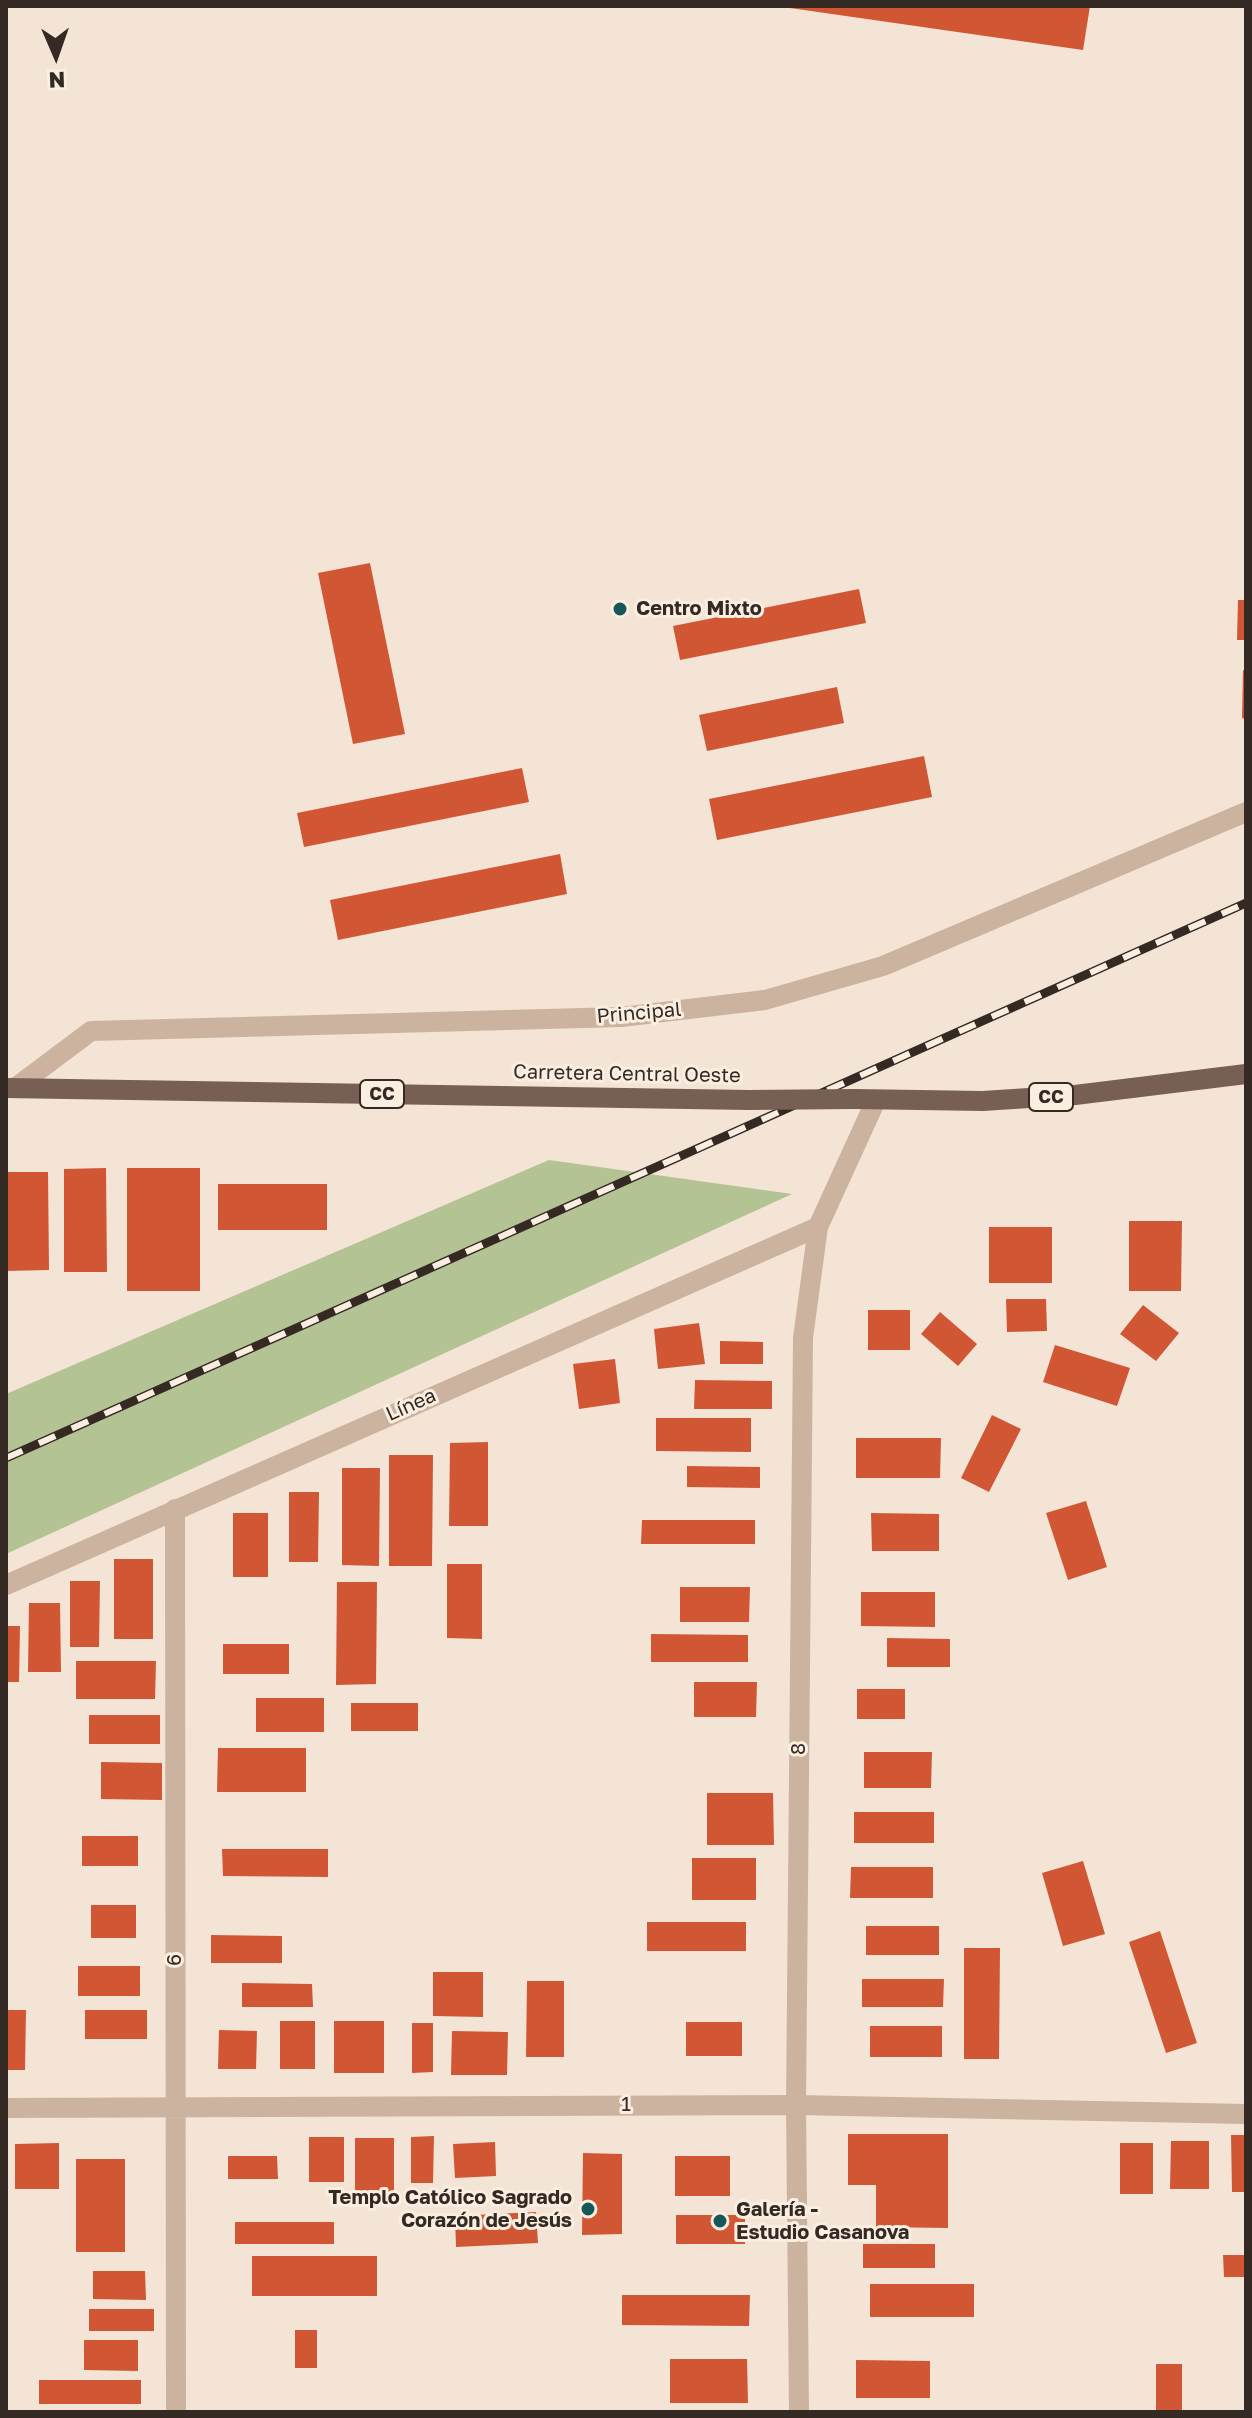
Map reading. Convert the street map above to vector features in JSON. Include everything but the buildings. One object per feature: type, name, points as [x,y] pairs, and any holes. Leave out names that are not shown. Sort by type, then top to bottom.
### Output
[{"type":"main road","name":"Carretera Central Oeste","points":[[11,1088],[983,1101],[1075,1095],[1246,1074]]},
{"type":"street","name":"Principal","points":[[11,1088],[91,1031],[621,1017],[765,1000],[883,966],[1246,812]]},
{"type":"street","name":"8","points":[[799,2412],[796,2105],[803,1338],[818,1227],[876,1100]]},
{"type":"street","name":"Línea","points":[[6,1585],[818,1227]]},
{"type":"street","name":"6","points":[[175,1509],[176,2412]]},
{"type":"street","name":"1","points":[[6,2108],[796,2105],[1246,2114]]},
{"type":"green space","points":[[549,1160],[792,1194],[6,1554],[6,1394]]},
{"type":"railway","points":[[6,1458],[1246,903]]},
{"type":"place","name":"Centro Mixto","points":[[620,609]]},
{"type":"place","name":"Templo Católico Sagrado Corazón de Jesús","points":[[588,2209]]},
{"type":"place","name":"Galería - Estudio Casanova","points":[[720,2221]]}]
